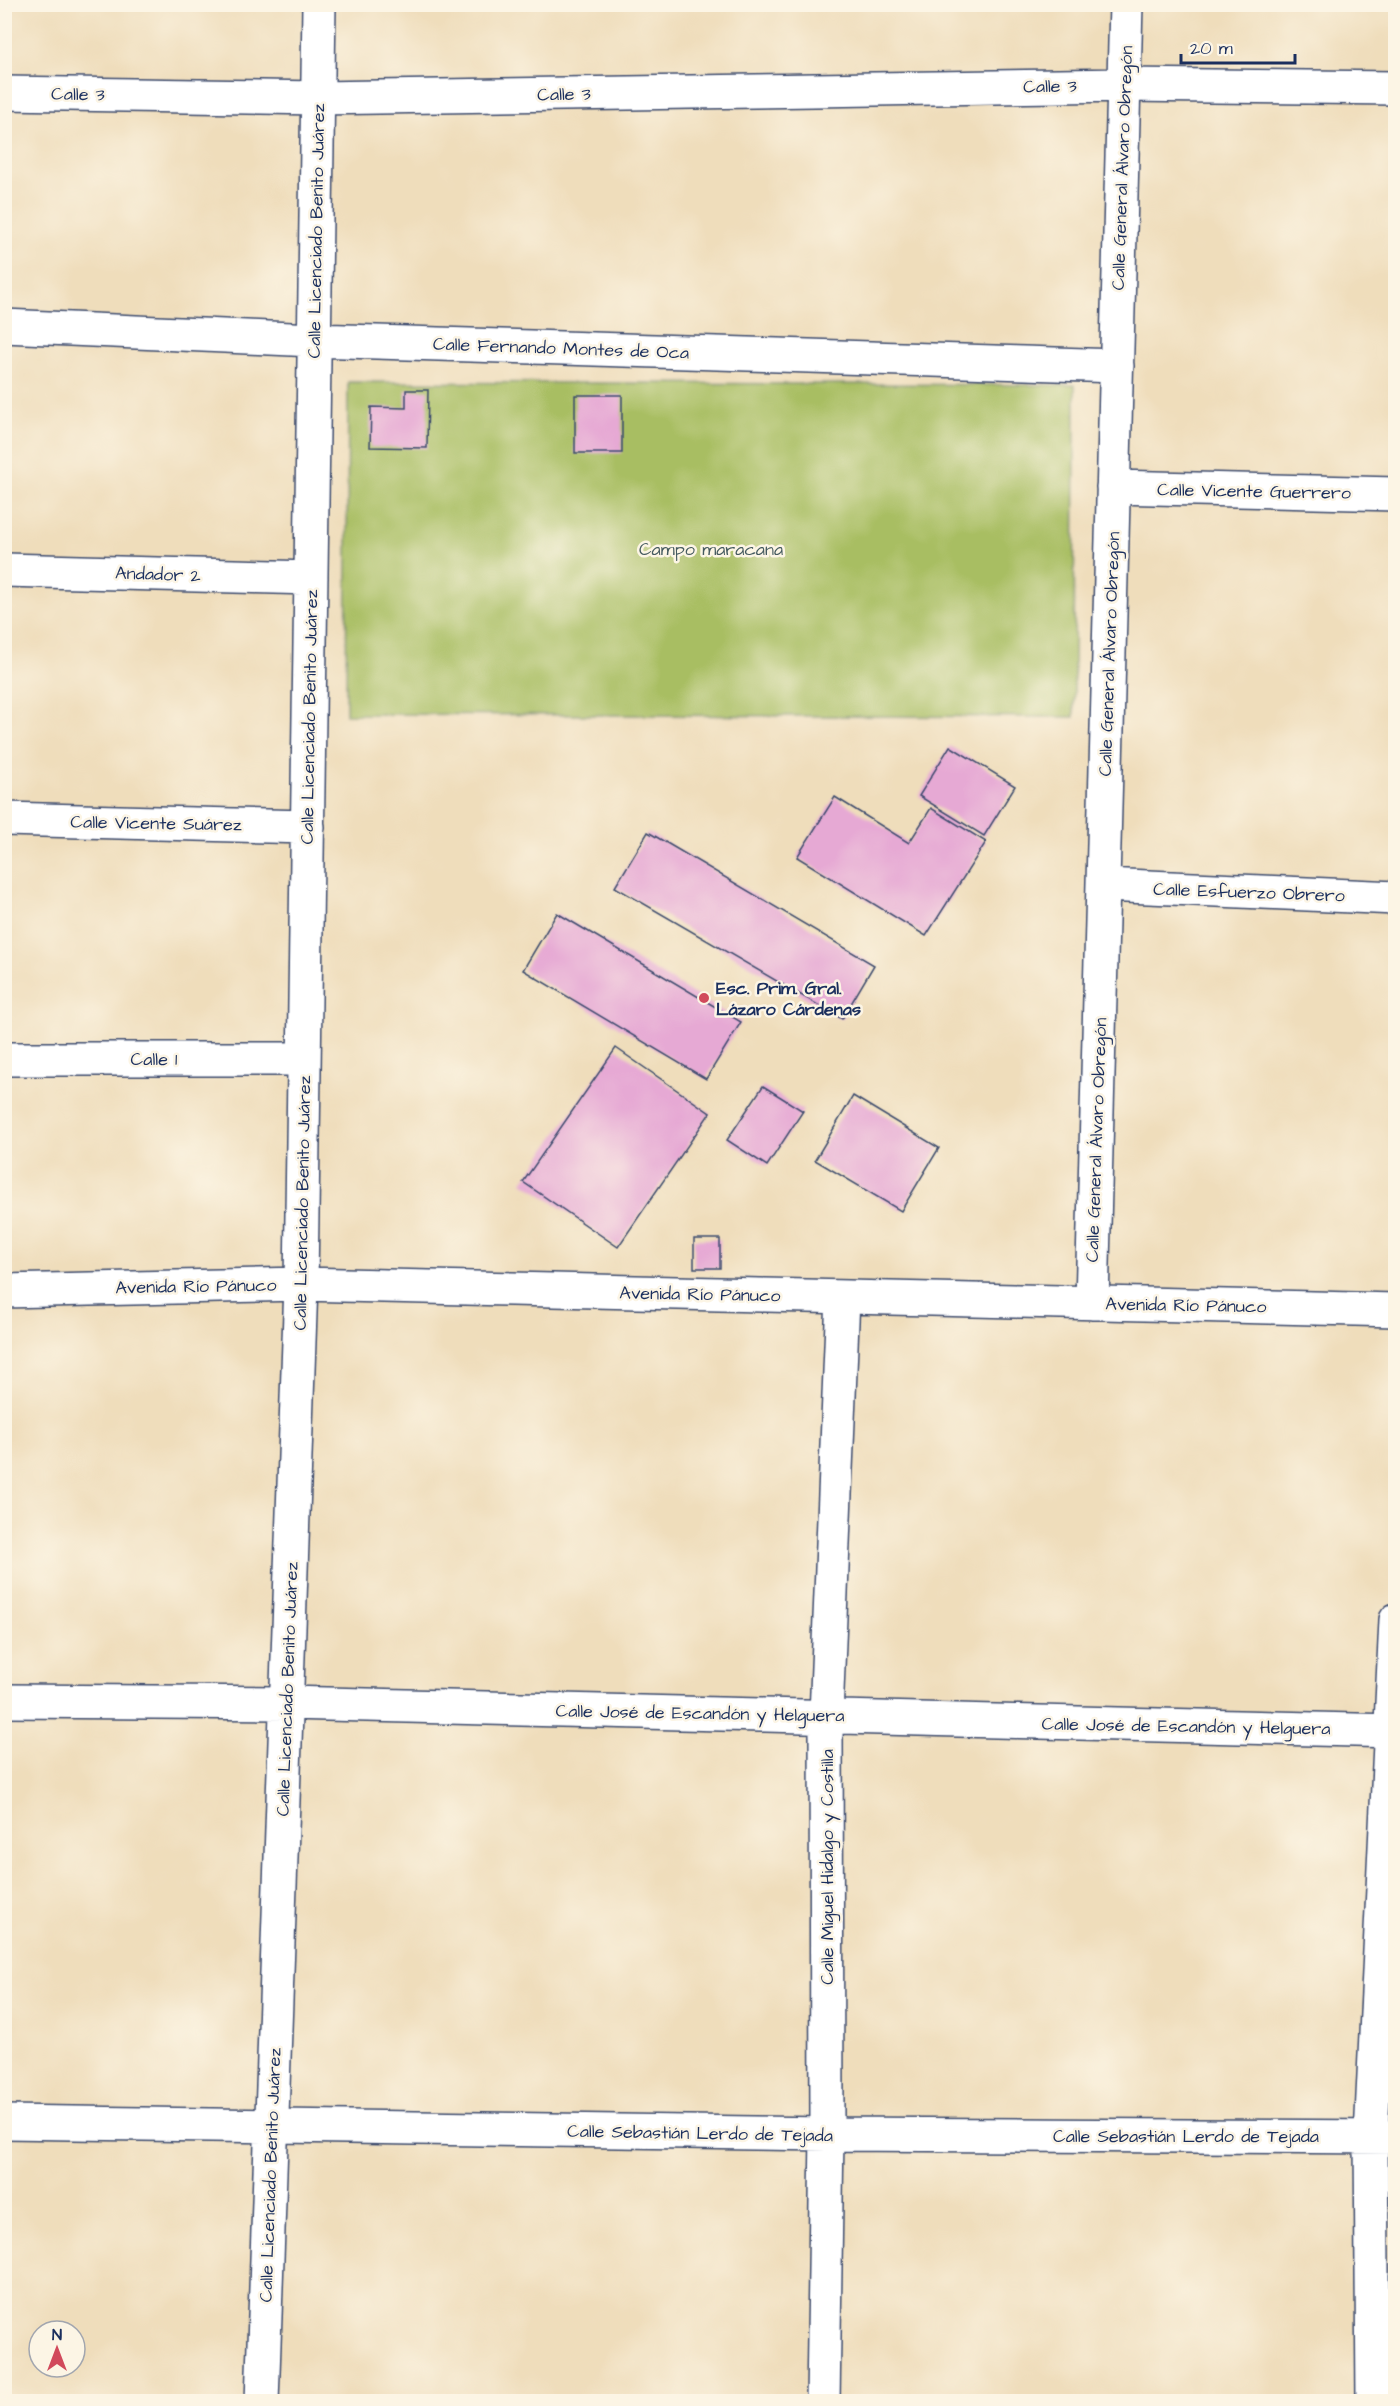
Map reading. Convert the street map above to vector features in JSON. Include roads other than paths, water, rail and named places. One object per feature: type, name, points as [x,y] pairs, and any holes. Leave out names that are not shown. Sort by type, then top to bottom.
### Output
[{"type":"street","name":"Calle Licenciado Benito Juárez","points":[[262,2402],[301,1284],[319,4]]},
{"type":"street","name":"Calle General Álvaro Obregón","points":[[1092,1303],[1126,4]]},
{"type":"street","name":"Calle 3","points":[[4,93],[318,99],[1124,85],[1395,88]]},
{"type":"street","name":"Calle Fernando Montes de Oca","points":[[4,326],[314,340],[1117,366]]},
{"type":"street","name":"Calle Vicente Guerrero","points":[[1113,487],[1395,494]]},
{"type":"street","name":"Andador 2","points":[[4,570],[311,579]]},
{"type":"street","name":"Calle Vicente Suárez","points":[[4,819],[308,827]]},
{"type":"street","name":"Calle Esfuerzo Obrero","points":[[1103,885],[1395,898]]},
{"type":"street","name":"Calle 1","points":[[4,1059],[304,1059]]},
{"type":"street","name":"Avenida Río Pánuco","points":[[4,1292],[301,1284],[1395,1310]]},
{"type":"street","name":"Calle Miguel Hidalgo y Costilla","points":[[823,2402],[827,2134],[826,1716],[843,1297]]},
{"type":"street","points":[[1373,2402],[1383,2137],[1395,1620]]},
{"type":"street","name":"Calle José de Escandón y Helguera","points":[[4,1701],[287,1703],[1393,1731]]},
{"type":"street","name":"Calle Sebastián Lerdo de Tejada","points":[[4,2122],[827,2134],[1383,2137]]},
{"type":"place","name":"Esc. Prim. Gral. Lázaro Cárdenas","points":[[704,998]]},
{"type":"park label","name":"Campo maracana","points":[[711,549]]}]
